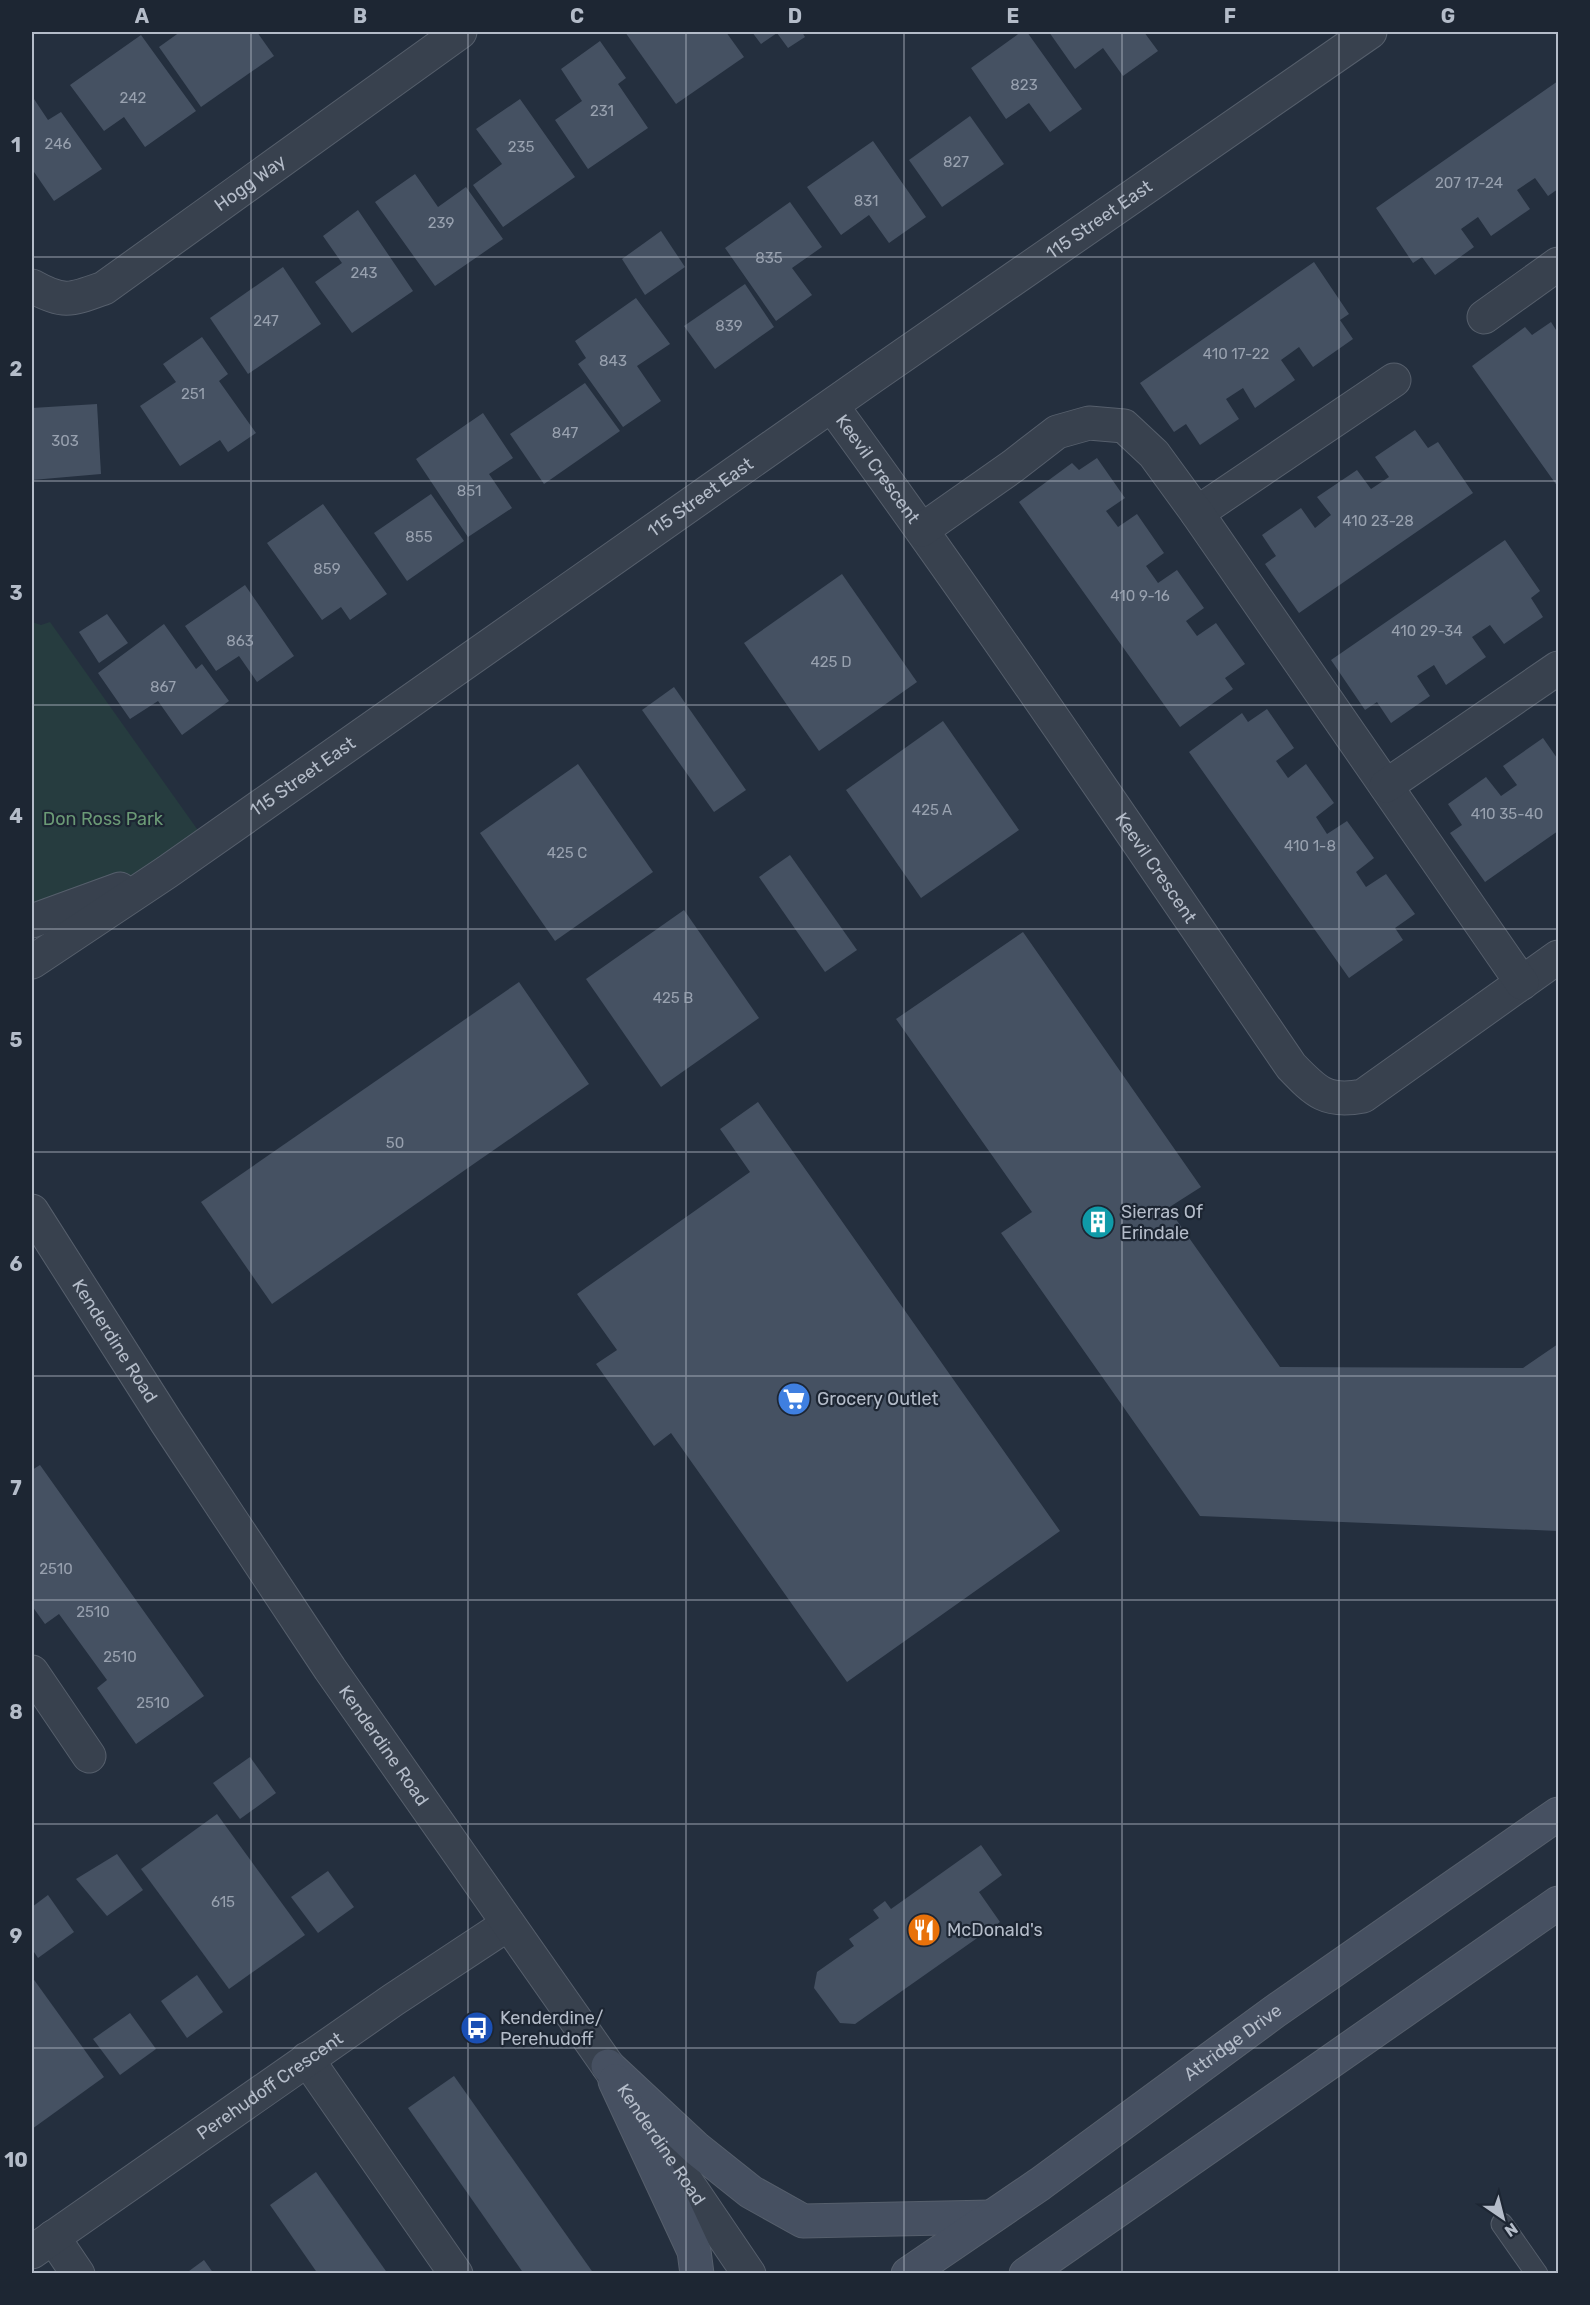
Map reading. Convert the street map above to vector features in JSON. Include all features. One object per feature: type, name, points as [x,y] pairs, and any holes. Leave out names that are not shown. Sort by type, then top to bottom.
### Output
[{"type":"main road","name":"Attridge Drive","points":[[908,2274],[1040,2184],[1274,2012],[1558,1814]]},
{"type":"main road","points":[[1026,2274],[1558,1903]]},
{"type":"main road","points":[[608,2066],[706,2156],[751,2192],[803,2221],[991,2217]]},
{"type":"main road","points":[[608,2066],[694,2251],[697,2274]]},
{"type":"street","name":"Hogg Way","points":[[32,286],[49,296],[72,299],[104,288],[460,32]]},
{"type":"street","name":"115 Street East","points":[[32,962],[167,872],[1370,32]]},
{"type":"street","points":[[1484,317],[1558,264]]},
{"type":"street","points":[[1197,513],[1394,381]]},
{"type":"street","name":"Keevil Crescent","points":[[832,406],[1123,819],[1291,1066],[1313,1089],[1341,1100],[1363,1095],[1558,957]]},
{"type":"street","points":[[921,530],[1013,466],[1057,432],[1089,423],[1124,426],[1154,454],[1197,513],[1522,983]]},
{"type":"street","points":[[1386,786],[1558,668]]},
{"type":"street","points":[[32,921],[167,872]]},
{"type":"street","name":"Kenderdine Road","points":[[32,1211],[167,1423],[330,1669],[608,2066],[749,2274]]},
{"type":"street","points":[[32,1672],[88,1756]]},
{"type":"street","name":"Perehudoff Crescent","points":[[42,2244],[508,1924]]},
{"type":"street","points":[[307,2060],[456,2274]]},
{"type":"street","points":[[42,2244],[78,2274]]},
{"type":"lane","points":[[1502,2224],[1537,2274]]},
{"type":"green space","name":"Don Ross Park","points":[[32,622],[41,625],[50,622],[207,843],[32,921]]},
{"type":"building","points":[[180,32],[257,32],[274,56],[201,107],[159,47]]},
{"type":"building","points":[[625,32],[726,32],[744,57],[676,104]]},
{"type":"building","points":[[752,32],[802,32],[805,37],[788,48],[777,33],[761,44]]},
{"type":"building","points":[[1021,32],[1027,32],[1082,109],[1050,132],[1029,103],[1006,119],[971,68]]},
{"type":"building","points":[[1049,32],[1144,32],[1158,51],[1123,76],[1103,48],[1075,69]]},
{"type":"building","points":[[141,35],[196,111],[145,147],[124,117],[104,131],[70,85]]},
{"type":"building","points":[[600,41],[626,78],[618,84],[648,128],[588,169],[555,120],[582,101],[561,69]]},
{"type":"building","points":[[1558,81],[1558,189],[1548,196],[1535,178],[1517,190],[1530,209],[1491,236],[1478,217],[1461,229],[1474,247],[1435,275],[1422,257],[1413,263],[1376,208]]},
{"type":"building","points":[[32,96],[48,120],[61,112],[102,169],[54,201],[32,169]]},
{"type":"building","points":[[520,99],[575,177],[503,227],[473,185],[502,164],[476,129]]},
{"type":"building","points":[[970,116],[1004,164],[942,207],[909,160]]},
{"type":"building","points":[[873,141],[926,217],[889,243],[869,215],[841,235],[807,187]]},
{"type":"building","points":[[415,174],[438,207],[466,187],[503,239],[435,286],[375,202]]},
{"type":"building","points":[[790,202],[822,247],[792,268],[812,295],[776,321],[725,248]]},
{"type":"building","points":[[358,210],[413,291],[352,333],[315,282],[342,263],[323,236]]},
{"type":"building","points":[[661,231],[685,267],[645,295],[622,259]]},
{"type":"building","points":[[1314,262],[1349,314],[1340,320],[1353,339],[1313,367],[1299,347],[1281,360],[1295,380],[1255,408],[1243,388],[1226,399],[1239,419],[1200,445],[1186,424],[1174,432],[1140,383]]},
{"type":"building","points":[[283,267],[321,324],[248,374],[210,318]]},
{"type":"building","points":[[745,284],[774,327],[715,369],[684,326]]},
{"type":"building","points":[[636,298],[670,344],[637,366],[661,401],[623,427],[578,364],[586,358],[575,341]]},
{"type":"building","points":[[1551,322],[1558,333],[1558,487],[1472,366],[1525,327],[1532,335]]},
{"type":"building","points":[[202,337],[228,374],[219,381],[256,433],[228,452],[220,440],[180,466],[140,406],[176,382],[163,364]]},
{"type":"building","points":[[585,383],[620,431],[544,484],[510,434]]},
{"type":"building","points":[[97,404],[101,474],[32,480],[32,408]]},
{"type":"building","points":[[483,413],[513,458],[489,474],[512,508],[468,537],[416,459]]},
{"type":"building","points":[[1415,430],[1428,448],[1438,442],[1473,493],[1299,613],[1265,564],[1276,556],[1262,535],[1301,508],[1315,528],[1331,515],[1317,497],[1357,470],[1371,489],[1389,477],[1375,457]]},
{"type":"building","points":[[1097,458],[1125,498],[1106,511],[1118,527],[1137,514],[1164,553],[1146,566],[1158,583],[1177,570],[1204,608],[1186,621],[1197,636],[1216,623],[1245,664],[1225,678],[1233,689],[1180,727],[1019,502],[1072,463],[1079,470]]},
{"type":"building","points":[[431,494],[464,541],[407,581],[374,533]]},
{"type":"building","points":[[323,504],[387,594],[350,620],[341,607],[322,620],[267,543]]},
{"type":"building","points":[[1505,540],[1540,591],[1531,598],[1543,617],[1504,644],[1490,625],[1472,637],[1486,657],[1446,685],[1434,665],[1417,676],[1430,696],[1391,723],[1377,702],[1365,710],[1331,660]]},
{"type":"building","points":[[842,574],[917,682],[819,751],[744,643]]},
{"type":"building","points":[[245,585],[294,656],[257,682],[239,656],[216,671],[185,626]]},
{"type":"building","points":[[107,614],[128,643],[99,663],[79,632]]},
{"type":"building","points":[[164,624],[196,669],[202,664],[229,701],[182,735],[158,701],[130,719],[98,673]]},
{"type":"building","points":[[674,687],[746,790],[714,812],[642,710]]},
{"type":"building","points":[[1267,709],[1294,748],[1276,761],[1288,778],[1306,764],[1334,803],[1316,817],[1327,834],[1347,821],[1374,858],[1356,872],[1366,887],[1386,874],[1415,914],[1395,928],[1403,940],[1349,978],[1189,752],[1242,713],[1248,722]]},
{"type":"building","points":[[943,721],[1019,830],[921,898],[846,790]]},
{"type":"building","points":[[1543,738],[1558,757],[1558,831],[1485,882],[1450,833],[1462,825],[1448,804],[1486,777],[1501,796],[1517,785],[1503,766]]},
{"type":"building","points":[[578,764],[653,872],[555,941],[480,833]]},
{"type":"building","points":[[790,855],[857,950],[825,972],[759,877]]},
{"type":"building","points":[[684,910],[759,1018],[661,1087],[586,979]]},
{"type":"building","name":"Sierras Of Erindale","points":[[1023,932],[1201,1187],[1168,1208],[1280,1367],[1523,1368],[1558,1344],[1558,1531],[1200,1516],[1001,1233],[1032,1212],[896,1019]]},
{"type":"building","points":[[519,982],[589,1084],[272,1304],[201,1202]]},
{"type":"building","name":"Grocery Outlet","points":[[758,1102],[1060,1531],[847,1682],[671,1433],[654,1446],[596,1364],[617,1350],[577,1294],[750,1172],[720,1129]]},
{"type":"building","points":[[40,1465],[204,1696],[136,1744],[97,1688],[107,1680],[59,1614],[45,1624],[32,1606],[32,1470]]},
{"type":"building","points":[[250,1757],[276,1793],[240,1819],[213,1783]]},
{"type":"building","points":[[217,1814],[305,1935],[229,1989],[141,1869]]},
{"type":"building","name":"McDonald's","points":[[981,1845],[1002,1875],[979,1892],[1000,1922],[855,2024],[840,2023],[814,1988],[817,1972],[854,1946],[849,1939],[879,1918],[873,1910],[885,1901],[891,1909]]},
{"type":"building","points":[[117,1854],[143,1890],[107,1916],[76,1879]]},
{"type":"building","points":[[328,1871],[354,1907],[318,1933],[291,1897]]},
{"type":"building","points":[[48,1895],[74,1932],[38,1958],[32,1949],[32,1907]]},
{"type":"building","points":[[197,1975],[223,2012],[187,2038],[161,2001]]},
{"type":"building","points":[[32,1977],[104,2077],[32,2129]]},
{"type":"building","points":[[130,2013],[156,2049],[120,2075],[93,2039]]},
{"type":"building","points":[[454,2076],[594,2274],[524,2274],[408,2108]]},
{"type":"building","points":[[316,2172],[388,2274],[318,2274],[270,2205]]},
{"type":"building","points":[[204,2260],[214,2274],[185,2274]]},
{"type":"place","name":"Sierras Of Erindale","points":[[1098,1222]]},
{"type":"place","name":"Grocery Outlet","points":[[794,1399]]},
{"type":"place","name":"McDonald's","points":[[924,1930]]},
{"type":"place","name":"Kenderdine/ Perehudoff","points":[[477,2028]]}]
